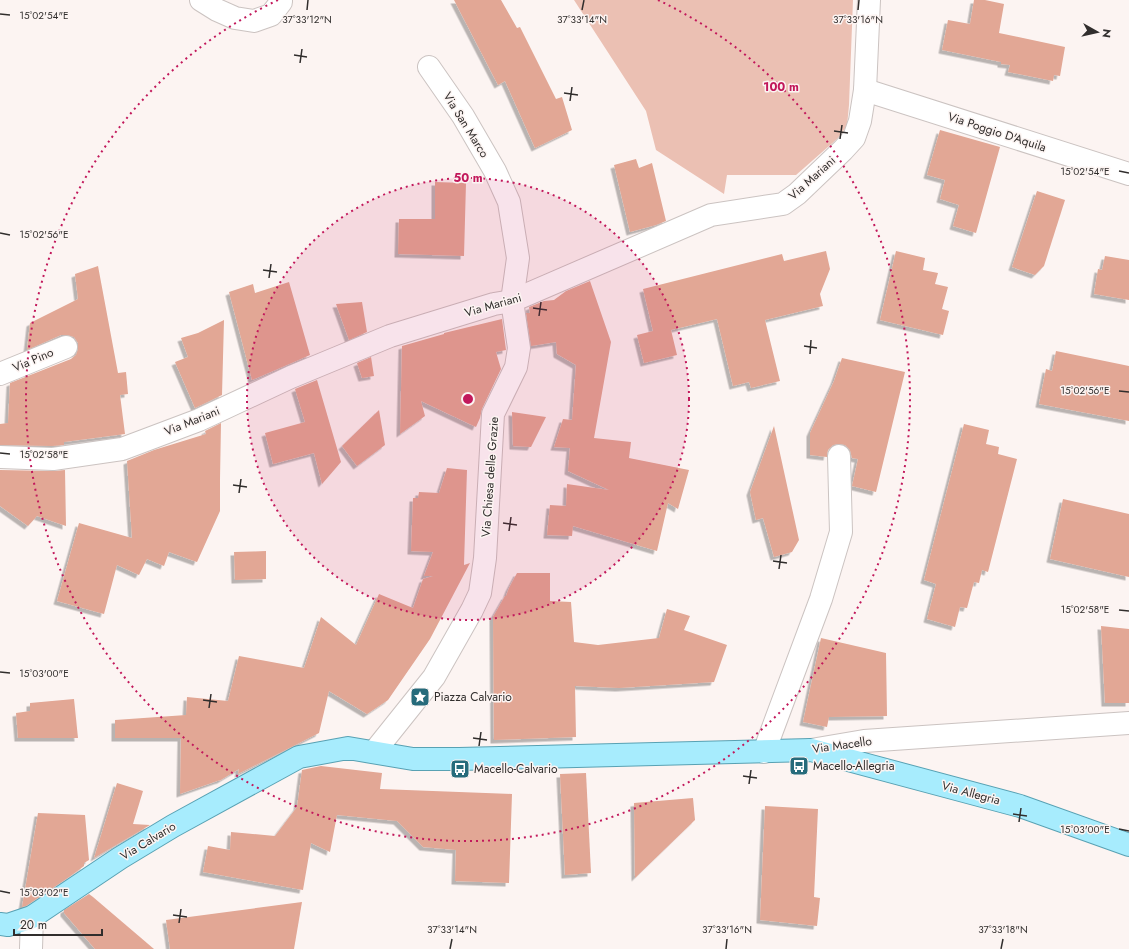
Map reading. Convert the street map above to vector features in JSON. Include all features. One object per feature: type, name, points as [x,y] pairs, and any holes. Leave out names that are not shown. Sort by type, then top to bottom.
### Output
[{"type":"main road","name":"Via Calvario","points":[[0,924],[8,925],[32,917],[120,858],[173,826],[298,757],[348,748],[374,752]]},
{"type":"main road","name":"Via Macello","points":[[374,752],[413,759],[459,759],[811,750]]},
{"type":"main road","name":"Via Allegria","points":[[811,750],[1020,806],[1129,845]]},
{"type":"street","points":[[201,0],[217,10],[235,18],[254,21],[271,15],[281,0]]},
{"type":"street","name":"Via Mariani","points":[[0,457],[53,459],[122,449],[199,420],[290,377],[390,336],[494,304],[512,301],[711,215],[783,204],[797,194],[854,138],[860,121],[865,90],[869,0]]},
{"type":"street","name":"Via San Marco","points":[[429,67],[467,123],[495,171],[509,202],[518,258],[512,301]]},
{"type":"street","name":"Via Poggio D'Aquila","points":[[865,90],[1129,174]]},
{"type":"street","name":"Via Chiesa delle Grazie","points":[[374,752],[434,677],[472,610],[480,592],[485,558],[492,414],[516,368],[519,348],[512,301]]},
{"type":"street","name":"Via Pino","points":[[0,374],[66,346]]},
{"type":"street","points":[[764,752],[821,599],[841,532],[839,456]]},
{"type":"street","name":"Via Macello","points":[[811,750],[864,741],[1129,723]]},
{"type":"street","points":[[31,949],[32,917]]},
{"type":"shaded area","points":[[574,0],[853,0],[847,126],[837,139],[796,175],[727,175],[724,194],[656,150],[646,111]]},
{"type":"building","points":[[454,0],[501,0],[517,28],[520,27],[556,99],[562,97],[572,130],[535,148],[505,81],[498,85]]},
{"type":"building","points":[[974,0],[985,0],[1004,4],[999,33],[1065,47],[1060,76],[1054,75],[1053,81],[1008,72],[1010,65],[1001,64],[1001,62],[942,50],[948,20],[970,24]]},
{"type":"building","points":[[940,130],[1000,147],[976,233],[953,226],[959,205],[940,199],[945,180],[927,175]]},
{"type":"building","points":[[636,159],[639,168],[652,163],[666,221],[630,232],[614,165]]},
{"type":"building","points":[[435,182],[466,183],[464,256],[398,254],[399,219],[435,219]]},
{"type":"building","points":[[1037,191],[1065,200],[1044,266],[1035,275],[1012,267]]},
{"type":"building","points":[[826,251],[830,269],[820,294],[823,306],[765,320],[780,381],[751,388],[749,382],[733,386],[717,319],[671,330],[677,355],[644,363],[637,335],[653,331],[643,289],[782,254],[784,261]]},
{"type":"building","points":[[896,251],[925,258],[923,270],[938,273],[935,284],[948,287],[942,309],[949,311],[943,335],[880,320]]},
{"type":"building","points":[[1105,256],[1129,260],[1129,300],[1094,294],[1098,269],[1102,270]]},
{"type":"building","points":[[98,266],[118,373],[126,372],[128,394],[120,395],[125,434],[64,442],[64,445],[0,445],[0,424],[8,423],[10,383],[71,359],[76,355],[78,349],[78,343],[74,337],[61,335],[27,350],[30,323],[78,299],[75,274]]},
{"type":"building","points":[[590,281],[611,342],[594,438],[631,442],[629,458],[689,470],[678,509],[668,503],[657,551],[573,526],[572,536],[547,535],[550,505],[566,506],[567,484],[609,490],[568,471],[570,448],[554,447],[563,419],[572,420],[576,365],[557,354],[556,342],[531,346],[526,313],[530,313],[529,307],[544,301],[554,300],[566,291]]},
{"type":"building","points":[[289,282],[310,355],[252,380],[229,292],[253,284],[255,293]]},
{"type":"building","points":[[362,302],[367,332],[349,340],[336,304]]},
{"type":"building","points":[[502,319],[506,350],[496,352],[501,369],[482,409],[476,427],[421,401],[425,416],[400,434],[402,346],[444,333]]},
{"type":"building","points":[[224,320],[222,395],[195,408],[175,362],[188,357],[181,338],[198,333]]},
{"type":"building","points":[[1056,351],[1129,366],[1129,421],[1039,404],[1046,369],[1052,371]]},
{"type":"building","points":[[371,357],[374,376],[362,378],[357,363]]},
{"type":"building","points":[[842,358],[905,372],[876,492],[852,486],[858,459],[852,458],[850,450],[845,445],[833,445],[828,450],[827,457],[810,455],[810,433],[834,381]]},
{"type":"building","points":[[317,380],[341,462],[322,484],[314,453],[273,464],[265,433],[305,422],[295,389]]},
{"type":"building","points":[[379,410],[385,445],[357,466],[342,446]]},
{"type":"building","points":[[512,412],[546,417],[531,447],[513,446]]},
{"type":"building","points":[[221,423],[220,511],[197,562],[169,552],[164,566],[147,559],[139,575],[117,565],[104,614],[57,601],[79,523],[132,538],[127,461],[154,450],[206,434],[205,431]]},
{"type":"building","points":[[964,424],[989,430],[986,444],[999,447],[998,454],[1017,459],[988,572],[982,570],[979,583],[974,582],[967,608],[960,607],[955,627],[927,619],[936,584],[924,580]]},
{"type":"building","points":[[774,426],[799,540],[792,552],[774,557],[763,518],[756,520],[750,492]]},
{"type":"building","points":[[447,468],[467,470],[464,565],[470,563],[430,639],[388,700],[367,714],[329,691],[319,733],[238,774],[239,769],[219,781],[220,780],[180,794],[181,738],[115,738],[115,720],[186,715],[187,697],[228,701],[239,656],[304,668],[321,617],[356,645],[379,594],[413,608],[423,579],[433,576],[424,576],[433,552],[411,551],[413,498],[418,498],[419,492],[439,493]]},
{"type":"building","points":[[0,470],[65,470],[66,526],[37,516],[28,526],[0,506]]},
{"type":"building","points":[[1063,499],[1129,514],[1129,577],[1050,559]]},
{"type":"building","points":[[266,551],[266,579],[235,580],[234,552]]},
{"type":"building","points":[[517,573],[550,573],[550,601],[571,602],[574,642],[598,645],[659,638],[667,609],[690,616],[684,630],[727,645],[714,682],[619,688],[575,686],[576,737],[494,740],[493,617],[506,596]]},
{"type":"building","points":[[1101,626],[1129,629],[1129,703],[1105,703]]},
{"type":"building","points":[[821,638],[886,653],[887,716],[829,717],[827,727],[803,722]]},
{"type":"building","points":[[74,699],[78,738],[18,738],[16,713],[30,711],[30,703]]},
{"type":"building","points":[[321,766],[382,773],[380,789],[512,794],[509,883],[455,881],[456,850],[423,847],[397,821],[337,815],[330,852],[311,843],[303,890],[203,872],[208,846],[230,850],[231,832],[275,836],[297,807],[302,770]]},
{"type":"building","points":[[586,773],[591,873],[565,875],[560,774]]},
{"type":"building","points":[[117,783],[143,791],[133,824],[150,825],[94,858]]},
{"type":"building","points":[[693,798],[695,820],[635,878],[634,803]]},
{"type":"building","points":[[765,806],[818,809],[814,897],[820,898],[817,926],[760,920]]},
{"type":"building","points":[[38,813],[85,815],[89,860],[84,863],[84,866],[69,877],[26,906],[22,907]]},
{"type":"building","points":[[89,894],[154,949],[95,949],[64,913],[64,910]]},
{"type":"building","points":[[302,902],[294,949],[170,949],[166,920]]},
{"type":"place","name":"Piazza Calvario","points":[[420,697]]},
{"type":"place","name":"Macello-Allegria","points":[[799,766]]},
{"type":"place","name":"Macello-Calvario","points":[[460,769]]}]
